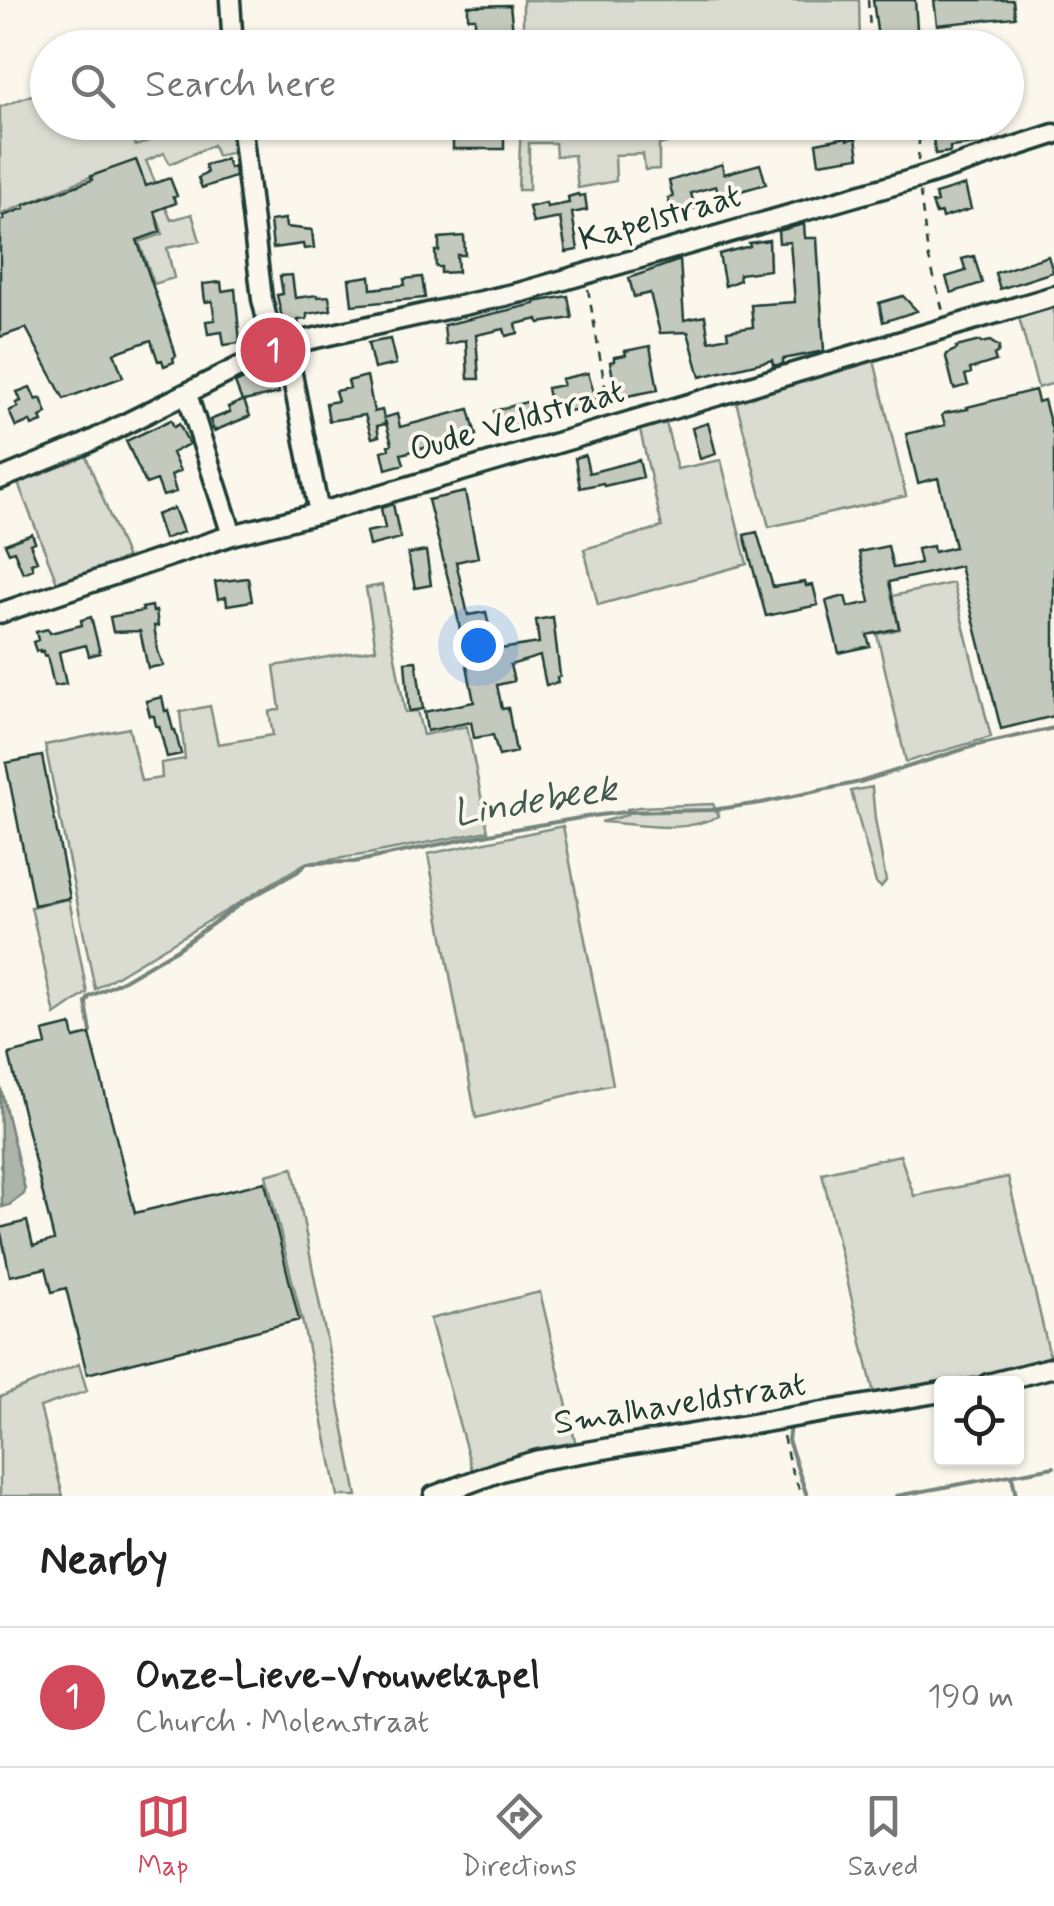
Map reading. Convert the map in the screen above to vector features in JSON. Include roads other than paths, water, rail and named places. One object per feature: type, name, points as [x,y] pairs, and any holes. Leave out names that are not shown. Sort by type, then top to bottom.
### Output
[{"type":"street","points":[[230,0],[232,30]]},
{"type":"street","name":"Kapelstraat","points":[[276,341],[522,292],[917,178],[1054,134]]},
{"type":"street","points":[[243,140],[262,299],[276,341],[290,364],[319,513]]},
{"type":"street","name":"Oude Veldstraat","points":[[0,613],[232,535],[319,513],[1054,296]]},
{"type":"street","points":[[0,479],[187,394],[254,360],[276,341]]},
{"type":"street","points":[[187,394],[232,535]]},
{"type":"street","points":[[1021,1376],[1054,1368]]},
{"type":"street","name":"Smalhaveldstraat","points":[[434,1496],[539,1460],[934,1393]]},
{"type":"waterway","name":"Lindebeek","points":[[91,1032],[86,1003],[89,997],[177,949],[307,863],[354,862],[592,816],[711,810],[761,803],[860,782],[977,745],[1054,728]]},
{"type":"waterway","points":[[790,1426],[788,1440],[807,1496]]},
{"type":"waterway","points":[[896,1496],[1054,1467]]},
{"type":"waterway","points":[[1012,1476],[1016,1496]]},
{"type":"place","name":"Onze-Lieve-Vrouwekapel","points":[[273,350]]}]
